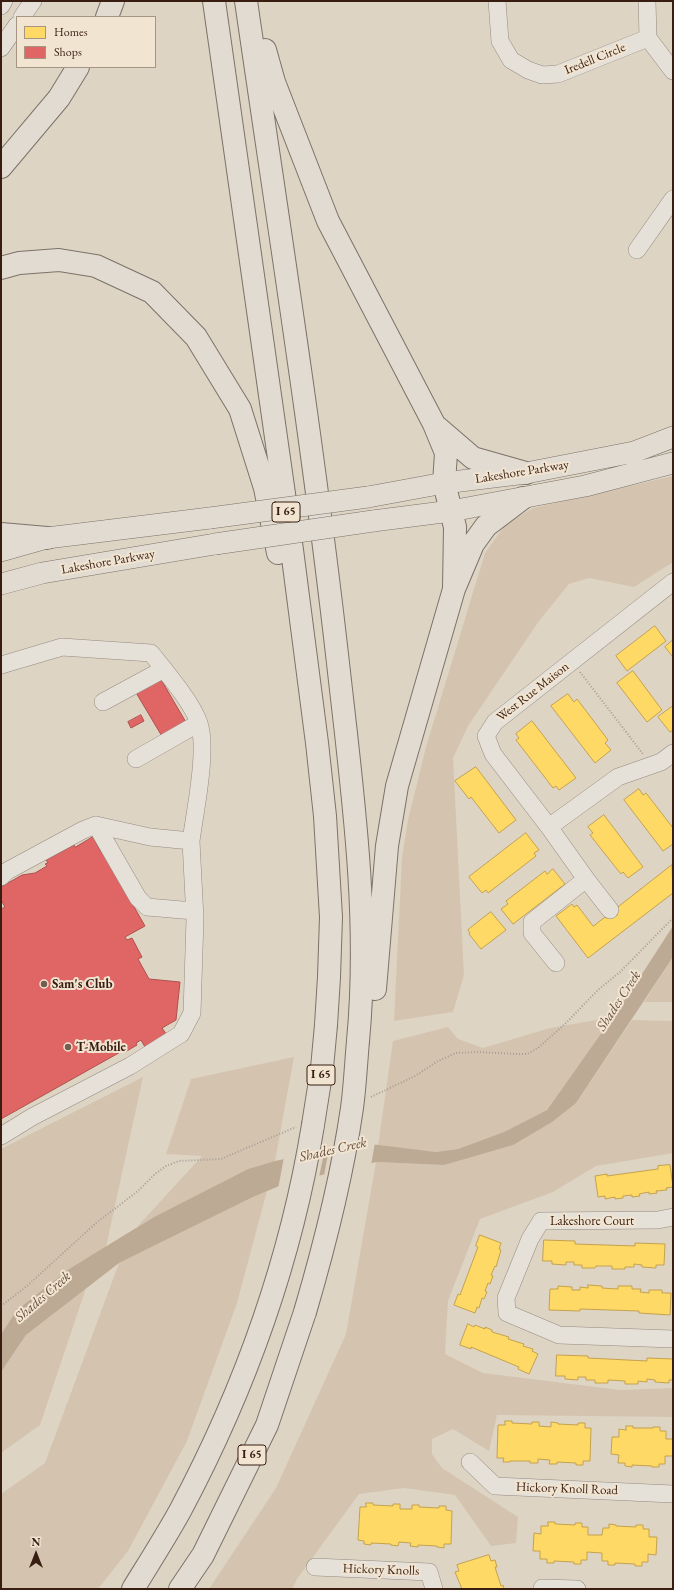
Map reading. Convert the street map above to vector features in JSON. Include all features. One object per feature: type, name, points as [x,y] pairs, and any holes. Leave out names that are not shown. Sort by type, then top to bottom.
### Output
[{"type":"highway","points":[[107,16],[114,1]]},
{"type":"highway","name":"I 65","points":[[133,1589],[162,1542],[198,1477],[244,1372],[279,1272],[294,1219],[304,1172],[322,1068],[329,977],[331,925],[329,868],[321,772],[291,542],[214,1]]},
{"type":"highway","name":"I 65","points":[[180,1589],[203,1555],[267,1425],[305,1312],[324,1251],[338,1185],[352,1106],[358,1041],[367,1010],[357,836],[326,558],[246,1]]},
{"type":"highway","points":[[252,1],[274,82],[328,221],[434,424],[446,454],[444,483],[455,527],[454,589]]},
{"type":"highway","points":[[1,167],[59,98],[77,68]]},
{"type":"highway","points":[[1,268],[19,262],[59,260],[96,266],[152,292],[196,337],[240,410],[265,488],[286,590],[309,685]]},
{"type":"highway","points":[[434,424],[473,458],[526,473]]},
{"type":"highway","points":[[367,1010],[387,846],[397,786],[454,589],[473,544],[486,526],[523,498]]},
{"type":"highway","points":[[1,534],[47,538]]},
{"type":"main road","name":"Lakeshore Parkway","points":[[47,538],[368,497],[444,483],[526,473],[634,452],[673,437]]},
{"type":"main road","name":"Lakeshore Parkway","points":[[1,584],[42,573],[215,544],[450,511],[523,498],[584,486],[673,463]]},
{"type":"main road","points":[[1,550],[47,538]]},
{"type":"street","points":[[1,6],[4,1]]},
{"type":"street","points":[[23,16],[33,1]]},
{"type":"street","name":"Iredell Circle","points":[[497,1],[500,41],[511,60],[528,70],[542,75],[558,74],[648,38]]},
{"type":"street","points":[[647,1],[648,38],[673,70]]},
{"type":"street","points":[[1,48],[16,26]]},
{"type":"street","points":[[637,250],[673,199]]},
{"type":"street","name":"West Rue Maison","points":[[610,910],[493,754],[486,736],[495,722],[673,582]]},
{"type":"street","points":[[1,665],[62,647],[150,653],[164,669],[192,708],[199,723],[202,739],[201,770],[191,841],[194,911],[192,1013],[181,1034],[130,1066],[32,1117],[1,1136]]},
{"type":"street","points":[[103,702],[164,669]]},
{"type":"street","points":[[136,759],[199,723]]},
{"type":"street","points":[[549,827],[618,777],[661,762],[673,753]]},
{"type":"street","points":[[1,877],[8,871],[83,830],[96,825],[150,837],[191,841]]},
{"type":"street","points":[[96,825],[138,898],[147,907],[194,911]]},
{"type":"street","points":[[556,963],[532,933],[532,922],[586,879]]},
{"type":"street","name":"Lakeshore Court","points":[[673,1217],[658,1220],[541,1221],[530,1239],[506,1298],[506,1313],[559,1335],[673,1339]]},
{"type":"street","name":"Hickory Knoll Road","points":[[470,1462],[495,1486],[673,1494]]},
{"type":"street","name":"Hickory Knolls","points":[[315,1567],[429,1572],[434,1589]]},
{"type":"street","points":[[542,1588],[577,1589]]},
{"type":"path","points":[[572,661],[652,765]]},
{"type":"path","points":[[654,936],[673,918]]},
{"type":"shaded area","points":[[673,476],[673,562],[634,587],[589,578],[569,584],[539,621],[468,726],[453,758],[464,975],[453,1012],[394,1021],[402,858],[408,820],[426,747],[485,553],[505,525],[533,508]]},
{"type":"shaded area","points":[[673,957],[673,1002],[644,1002]]},
{"type":"shaded area","points":[[613,1017],[547,1110],[504,1132],[458,1149],[436,1152],[378,1146],[393,1041],[448,1027],[458,1039],[483,1048],[550,1028]]},
{"type":"shaded area","points":[[632,1020],[673,1021],[673,1153],[596,1166],[553,1192],[480,1219],[448,1301],[445,1354],[483,1373],[620,1390],[673,1388],[673,1417],[497,1415],[489,1451],[453,1429],[432,1439],[432,1454],[442,1468],[518,1517],[516,1543],[491,1546],[455,1495],[404,1488],[359,1494],[297,1579],[292,1589],[209,1589],[276,1488],[346,1334],[376,1162],[444,1165],[576,1103]]},
{"type":"shaded area","points":[[294,1057],[275,1161],[248,1169],[137,1227],[202,1156],[166,1154],[191,1079]]},
{"type":"shaded area","points":[[143,1077],[106,1247],[69,1269],[17,1310],[1,1334],[1,1149]]},
{"type":"shaded area","points":[[267,1191],[237,1303],[187,1441],[128,1551],[98,1589],[1,1589],[1,1494],[45,1463],[119,1263]]},
{"type":"shaded area","points":[[86,1288],[40,1425],[1,1453],[1,1372],[26,1335]]},
{"type":"water","name":"Shades Creek","points":[[673,926],[673,957],[576,1103],[552,1122],[513,1145],[444,1165],[376,1162],[284,1184],[253,1197],[119,1263],[26,1335],[1,1372],[1,1334],[17,1310],[69,1269],[154,1217],[248,1169],[275,1161],[362,1143],[436,1152],[458,1149],[504,1132],[547,1110],[629,994]]},
{"type":"pier","points":[[362,1141],[375,1143],[371,1165],[324,1176],[329,1148]]},
{"type":"pier","points":[[325,1149],[319,1177],[278,1189],[284,1157]]},
{"type":"building: Homes","points":[[655,626],[666,641],[627,671],[616,656]]},
{"type":"building: Homes","points":[[673,640],[673,657],[665,647]]},
{"type":"building: Homes","points":[[633,671],[662,710],[647,722],[617,683]]},
{"type":"building: Homes","points":[[568,694],[574,702],[577,699],[608,740],[605,743],[611,750],[595,763],[551,706]]},
{"type":"building: Homes","points":[[673,706],[673,730],[670,732],[658,717]]},
{"type":"building: Homes","points":[[532,721],[576,778],[559,790],[556,786],[553,788],[516,740],[519,738],[516,734]]},
{"type":"building: Homes","points":[[476,767],[516,820],[499,833],[471,797],[469,799],[455,781]]},
{"type":"building: Homes","points":[[639,789],[643,795],[646,793],[673,828],[673,844],[663,851],[624,800]]},
{"type":"building: Homes","points":[[604,815],[643,867],[628,878],[623,872],[621,874],[590,835],[593,833],[588,827]]},
{"type":"building: Homes","points":[[526,833],[539,850],[534,853],[536,856],[488,893],[486,890],[482,893],[469,877]]},
{"type":"building: Homes","points":[[672,865],[673,893],[588,958],[556,916],[572,904],[574,907],[577,905],[593,926]]},
{"type":"building: Homes","points":[[553,869],[565,884],[513,924],[501,909],[508,904],[506,901],[545,871],[547,874]]},
{"type":"building: Homes","points":[[491,912],[506,930],[481,949],[469,934],[470,933],[468,930]]},
{"type":"building: Homes","points":[[670,1165],[673,1187],[666,1188],[667,1190],[656,1191],[657,1193],[649,1194],[649,1192],[639,1194],[640,1196],[623,1196],[623,1198],[615,1199],[615,1197],[605,1199],[605,1196],[598,1197],[595,1176],[607,1174],[607,1176],[658,1169],[658,1166]]},
{"type":"building: Homes","points":[[480,1235],[501,1243],[499,1249],[501,1250],[496,1267],[495,1266],[491,1275],[493,1276],[490,1284],[488,1283],[485,1291],[487,1292],[484,1299],[482,1298],[479,1308],[477,1307],[475,1313],[454,1305],[458,1294],[460,1295],[478,1247],[476,1246]]},
{"type":"building: Homes","points":[[544,1240],[575,1241],[575,1244],[635,1246],[635,1243],[665,1244],[664,1265],[656,1265],[656,1268],[642,1267],[642,1265],[634,1264],[634,1267],[612,1269],[612,1266],[582,1268],[582,1265],[574,1265],[574,1262],[566,1262],[566,1265],[552,1264],[552,1261],[543,1261]]},
{"type":"building: Homes","points":[[588,1285],[618,1289],[618,1286],[632,1286],[632,1289],[641,1289],[640,1292],[649,1293],[649,1290],[662,1290],[662,1293],[671,1293],[670,1315],[639,1313],[639,1311],[580,1309],[580,1311],[549,1310],[550,1289],[558,1289],[558,1286],[572,1287],[572,1290],[580,1290],[580,1287],[588,1288]]},
{"type":"building: Homes","points":[[468,1324],[485,1329],[485,1327],[492,1330],[492,1332],[509,1337],[508,1339],[524,1344],[523,1346],[533,1349],[532,1351],[538,1354],[529,1374],[518,1369],[519,1367],[471,1347],[471,1349],[460,1345]]},
{"type":"building: Homes","points":[[557,1355],[647,1361],[647,1358],[673,1359],[673,1380],[669,1380],[669,1383],[655,1382],[655,1380],[647,1379],[647,1382],[638,1381],[638,1384],[625,1384],[625,1381],[608,1380],[608,1383],[595,1383],[595,1380],[586,1380],[586,1377],[578,1377],[578,1380],[565,1379],[565,1376],[556,1376]]},
{"type":"building: Homes","points":[[505,1421],[512,1421],[512,1423],[532,1424],[532,1422],[539,1422],[539,1426],[551,1427],[551,1422],[558,1424],[578,1425],[578,1423],[585,1423],[585,1428],[591,1428],[590,1461],[583,1461],[583,1465],[557,1462],[557,1464],[549,1464],[550,1460],[538,1459],[538,1463],[530,1463],[530,1461],[503,1462],[504,1458],[497,1458],[498,1425],[505,1425]]},
{"type":"building: Homes","points":[[626,1426],[633,1426],[633,1428],[660,1427],[660,1431],[666,1431],[666,1439],[673,1439],[673,1456],[665,1456],[665,1464],[659,1464],[659,1467],[632,1465],[632,1467],[625,1466],[625,1463],[618,1463],[619,1455],[611,1454],[612,1437],[619,1437],[619,1429],[626,1430]]},
{"type":"building: Homes","points":[[366,1503],[373,1503],[373,1505],[393,1506],[393,1504],[400,1504],[400,1509],[412,1509],[412,1505],[419,1505],[419,1507],[439,1508],[439,1506],[446,1506],[446,1510],[452,1511],[451,1544],[444,1544],[444,1548],[437,1546],[410,1546],[411,1543],[399,1542],[398,1546],[391,1544],[364,1544],[364,1541],[358,1540],[360,1507],[366,1507]]},
{"type":"building: Homes","points":[[548,1522],[555,1522],[555,1524],[575,1525],[575,1523],[582,1523],[582,1527],[588,1527],[588,1535],[602,1535],[603,1528],[609,1528],[609,1524],[616,1526],[636,1527],[636,1525],[643,1525],[643,1529],[649,1529],[649,1537],[657,1537],[656,1555],[648,1554],[648,1562],[642,1562],[642,1566],[635,1566],[635,1564],[615,1563],[615,1565],[608,1565],[608,1561],[602,1561],[602,1553],[587,1552],[587,1560],[581,1560],[581,1564],[574,1564],[574,1562],[554,1561],[554,1563],[547,1563],[547,1559],[540,1559],[540,1551],[533,1551],[534,1533],[541,1534],[541,1526],[548,1526]]},
{"type":"building: Homes","points":[[489,1555],[491,1561],[495,1560],[497,1567],[495,1567],[501,1586],[503,1585],[504,1589],[462,1589],[455,1572],[459,1571],[457,1565]]},
{"type":"building: Shops","points":[[159,676],[187,724],[163,738],[135,691]]},
{"type":"building: Shops","points":[[141,715],[144,721],[131,728],[128,722]]},
{"type":"building: Shops","points":[[93,837],[145,926],[125,937],[127,940],[132,938],[142,957],[138,959],[149,979],[180,982],[176,1020],[162,1028],[167,1035],[145,1047],[141,1040],[136,1043],[137,1045],[125,1052],[124,1050],[1,1119],[1,909],[5,907],[1,900],[1,887],[22,875],[35,873],[47,866],[45,864],[48,863],[46,860]]},
{"type":"place","name":"Sam's Club","points":[[44,984]]},
{"type":"place","name":"T-Mobile","points":[[68,1047]]}]
